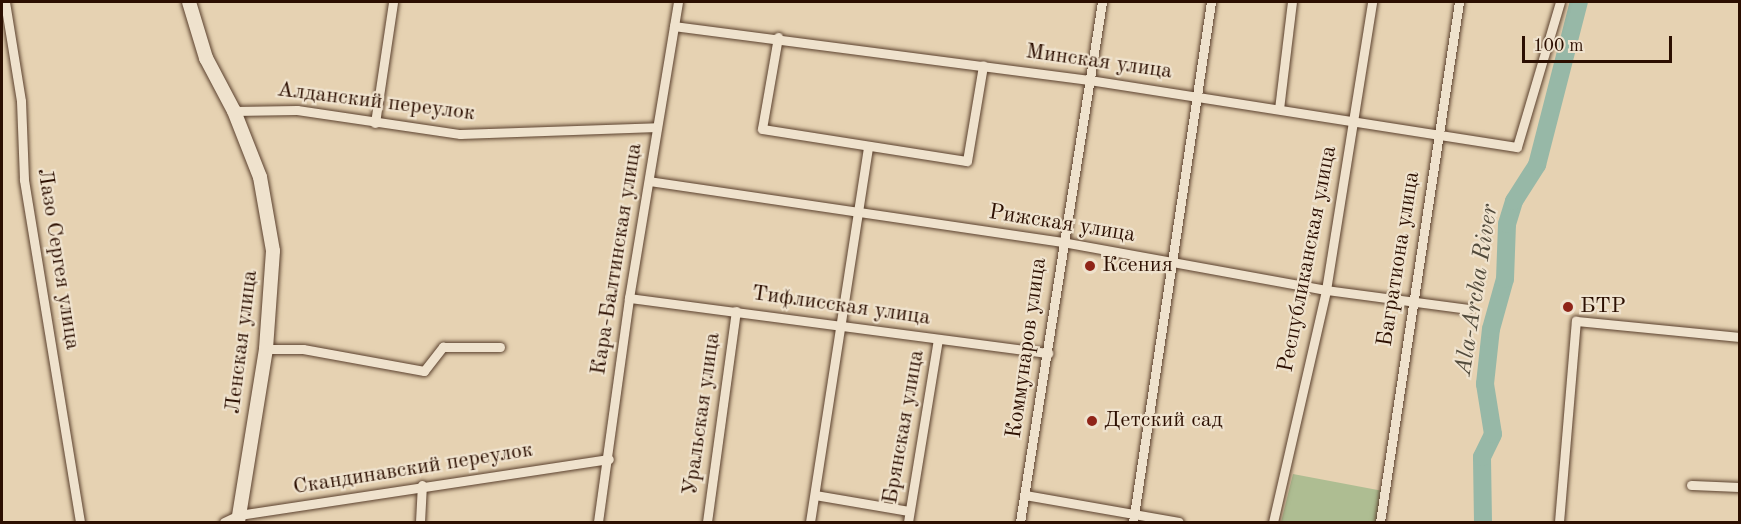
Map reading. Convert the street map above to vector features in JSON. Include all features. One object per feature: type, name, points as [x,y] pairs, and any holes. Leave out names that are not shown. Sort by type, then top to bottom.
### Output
[{"type":"main road","name":"Ленская улица","points":[[189,2],[206,58],[234,111],[260,177],[270,222],[274,281],[266,349],[238,519]]},
{"type":"street","name":"Лазо Сергея улица","points":[[5,2],[21,101],[24,180],[80,522]]},
{"type":"street","points":[[375,123],[393,2]]},
{"type":"street","name":"Кара-Балтинская улица","points":[[598,522],[609,459],[629,298],[678,2]]},
{"type":"street","name":"Коммунаров улица","points":[[1020,522],[1101,2]]},
{"type":"street","points":[[1133,518],[1199,97],[1211,2]]},
{"type":"street","points":[[1279,109],[1292,2]]},
{"type":"street","name":"Республиканская улица","points":[[1273,522],[1326,290],[1371,2]]},
{"type":"street","name":"Багратиона улица","points":[[1380,522],[1459,2]]},
{"type":"street","name":"Минская улица","points":[[674,26],[1089,80],[1517,147],[1560,2]]},
{"type":"street","points":[[778,38],[762,129],[967,161],[983,65]]},
{"type":"street","name":"Алданский переулок","points":[[234,111],[297,110],[460,134],[657,127]]},
{"type":"street","points":[[810,522],[868,146]]},
{"type":"street","name":"Рижская улица","points":[[649,181],[858,214],[1062,242],[1326,290],[1468,309]]},
{"type":"street","name":"Тифлисская улица","points":[[629,298],[1048,353]]},
{"type":"street","name":"Уральская улица","points":[[707,522],[736,311]]},
{"type":"street","points":[[1559,522],[1576,321],[1740,337]]},
{"type":"street","name":"Брянская улица","points":[[908,522],[938,339]]},
{"type":"street","points":[[266,349],[303,349],[424,371],[443,347],[500,347]]},
{"type":"street","name":"Скандинавский переулок","points":[[224,522],[422,485],[609,459]]},
{"type":"street","points":[[420,522],[422,485]]},
{"type":"street","points":[[1691,485],[1740,487]]},
{"type":"street","points":[[815,495],[909,512]]},
{"type":"street","points":[[1025,495],[1133,518],[1179,522]]},
{"type":"green space","points":[[1293,474],[1383,491],[1377,522],[1281,522]]},
{"type":"waterway","name":"Ala-Archa River","points":[[1483,522],[1482,457],[1493,434],[1485,384],[1491,329],[1505,279],[1507,224],[1514,201],[1537,165],[1579,2]]},
{"type":"place","name":"Ксения","points":[[1090,266]]},
{"type":"place","name":"БТР","points":[[1568,307]]},
{"type":"place","name":"Детский сад","points":[[1092,421]]}]
